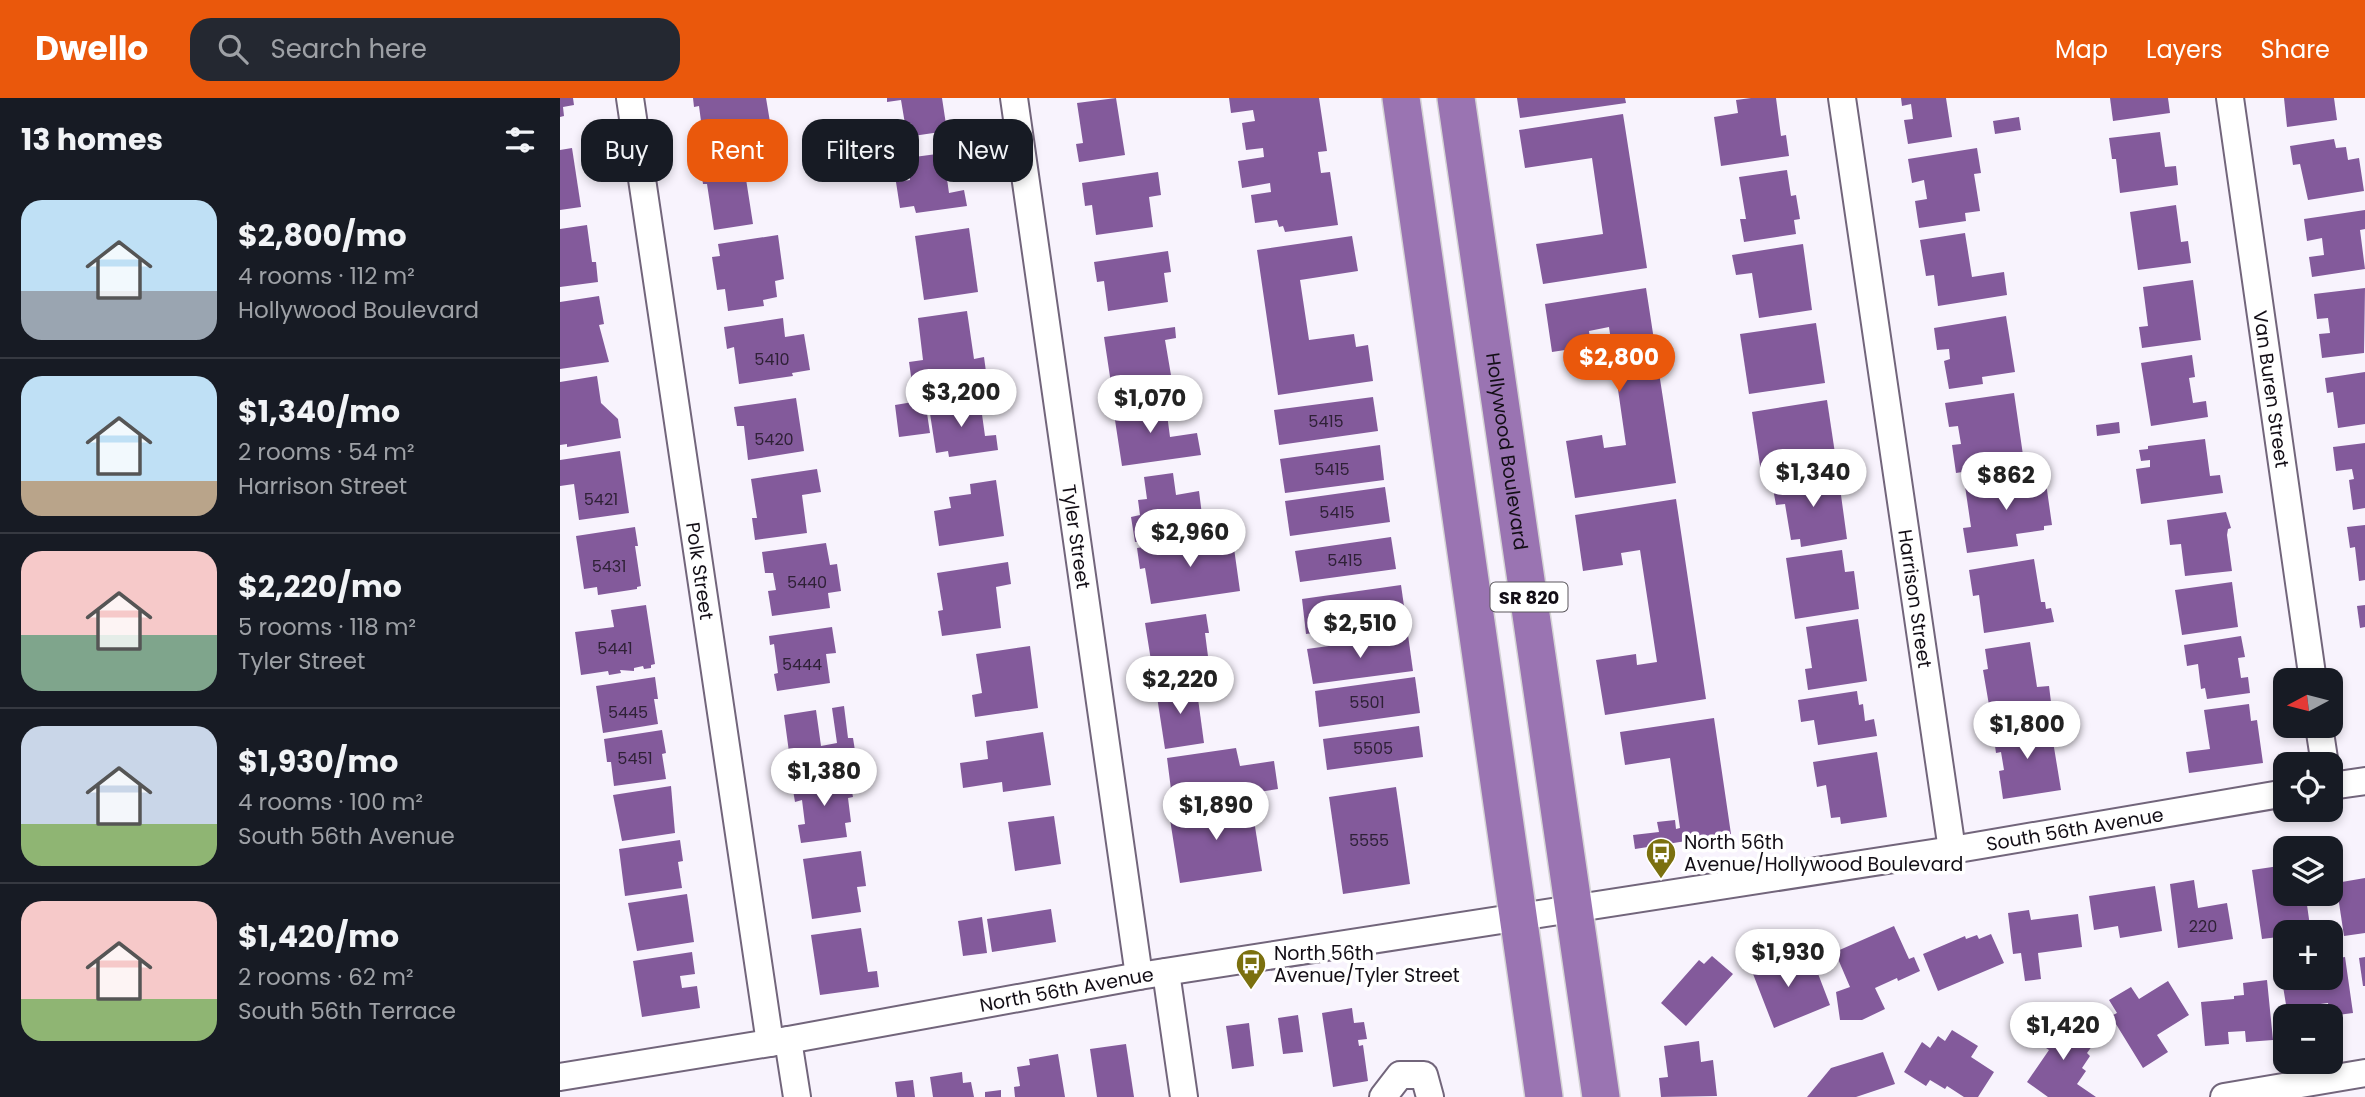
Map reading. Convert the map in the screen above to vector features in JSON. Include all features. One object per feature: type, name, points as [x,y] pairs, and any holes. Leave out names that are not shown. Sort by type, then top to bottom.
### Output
[{"type":"highway","name":"SR 820","points":[[1401,98],[1544,1097]]},
{"type":"highway","name":"Hollywood Boulevard","points":[[1457,98],[1601,1097]]},
{"type":"street","name":"Polk Street","points":[[630,98],[779,1042],[797,1097]]},
{"type":"street","name":"Tyler Street","points":[[1014,98],[1139,976]]},
{"type":"street","name":"Harrison Street","points":[[1842,98],[1952,849]]},
{"type":"street","name":"Van Buren Street","points":[[2230,98],[2311,668]]},
{"type":"street","points":[[2343,784],[2365,781]]},
{"type":"street","name":"South 56th Avenue","points":[[1574,909],[2273,795]]},
{"type":"street","name":"North 56th Avenue","points":[[560,1077],[779,1042],[1139,976],[1574,909]]},
{"type":"street","points":[[1166,972],[1184,1097]]},
{"type":"street","points":[[2224,1097],[2365,1073]]},
{"type":"street","points":[[1383,1097],[1400,1075],[1424,1075],[1430,1097]]},
{"type":"building","points":[[560,98],[573,98],[574,105],[563,107],[564,116],[560,117]]},
{"type":"building","points":[[693,98],[766,98],[770,119],[701,119],[699,106],[694,107]]},
{"type":"building","points":[[887,98],[942,98],[945,119],[933,119],[933,133],[919,135],[919,119],[904,119],[901,100],[887,102]]},
{"type":"building","points":[[1116,98],[1125,155],[1079,162],[1076,144],[1083,143],[1077,103]]},
{"type":"building","points":[[1229,98],[1319,98],[1327,151],[1318,152],[1321,173],[1330,172],[1338,225],[1285,232],[1283,226],[1279,227],[1277,220],[1255,223],[1251,195],[1271,192],[1270,183],[1242,188],[1238,161],[1264,157],[1263,148],[1246,150],[1242,123],[1255,121],[1253,110],[1231,113]]},
{"type":"building","points":[[1517,98],[1625,98],[1626,103],[1520,118]]},
{"type":"building","points":[[1776,98],[1781,136],[1786,135],[1789,156],[1721,166],[1714,117],[1738,113],[1736,100]]},
{"type":"building","points":[[1901,98],[1946,98],[1952,137],[1908,144],[1904,120],[1913,119],[1911,104],[1902,106]]},
{"type":"building","points":[[2110,98],[2168,98],[2170,113],[2113,121]]},
{"type":"building","points":[[2284,98],[2334,98],[2337,120],[2287,127]]},
{"type":"building","points":[[1623,114],[1647,268],[1543,284],[1536,244],[1603,234],[1592,158],[1525,168],[1519,130]]},
{"type":"building","points":[[2019,117],[2021,130],[1995,134],[1993,121]]},
{"type":"building","points":[[2160,132],[2165,167],[2176,166],[2178,185],[2120,193],[2116,159],[2112,159],[2109,138]]},
{"type":"building","points":[[2334,139],[2336,148],[2346,147],[2348,160],[2359,158],[2364,191],[2308,200],[2300,164],[2293,165],[2290,146]]},
{"type":"building","points":[[572,148],[581,207],[560,210],[560,150]]},
{"type":"building","points":[[1977,148],[1981,173],[1974,174],[1980,211],[1965,213],[1966,221],[1919,228],[1915,201],[1927,199],[1924,180],[1912,183],[1908,159]]},
{"type":"building","points":[[933,154],[933,182],[947,182],[949,193],[964,190],[967,206],[916,213],[914,206],[900,208],[896,182],[919,182],[919,156]]},
{"type":"building","points":[[1787,170],[1791,196],[1796,195],[1800,219],[1794,220],[1796,234],[1744,242],[1740,219],[1746,219],[1739,177]]},
{"type":"building","points":[[1158,172],[1161,195],[1149,197],[1153,227],[1096,235],[1092,205],[1085,206],[1082,183]]},
{"type":"building","points":[[746,182],[753,224],[714,230],[707,184],[703,184]]},
{"type":"building","points":[[2176,205],[2181,242],[2188,241],[2191,263],[2138,270],[2130,212]]},
{"type":"building","points":[[2365,210],[2365,229],[2360,230],[2365,269],[2312,277],[2309,257],[2324,255],[2322,238],[2307,241],[2304,219]]},
{"type":"building","points":[[587,225],[592,262],[596,262],[598,282],[560,287],[560,229]]},
{"type":"building","points":[[969,228],[978,292],[924,300],[915,236]]},
{"type":"building","points":[[1965,233],[1972,277],[2004,272],[2007,295],[1938,306],[1934,275],[1926,276],[1920,240]]},
{"type":"building","points":[[778,235],[784,279],[775,281],[777,297],[763,300],[764,306],[728,311],[725,289],[717,290],[712,257],[720,256],[718,244]]},
{"type":"building","points":[[1352,236],[1358,271],[1300,280],[1309,340],[1354,334],[1356,347],[1368,345],[1373,381],[1278,395],[1257,250]]},
{"type":"building","points":[[1803,244],[1812,310],[1759,318],[1752,273],[1736,275],[1732,255]]},
{"type":"building","points":[[1168,251],[1171,272],[1164,273],[1168,302],[1108,311],[1104,281],[1097,282],[1094,262]]},
{"type":"building","points":[[2193,280],[2201,340],[2142,348],[2139,327],[2148,326],[2143,287]]},
{"type":"building","points":[[1646,288],[1676,483],[1575,498],[1566,441],[1602,435],[1604,448],[1626,445],[1609,327],[1589,331],[1591,346],[1552,352],[1545,304]]},
{"type":"building","points":[[2365,288],[2364,353],[2322,358],[2319,334],[2330,333],[2328,318],[2317,319],[2314,294]]},
{"type":"building","points":[[599,296],[604,324],[599,325],[609,362],[560,369],[560,302]]},
{"type":"building","points":[[967,311],[974,359],[984,357],[987,379],[913,390],[909,362],[923,360],[918,318]]},
{"type":"building","points":[[2006,316],[2015,372],[1982,377],[1983,384],[1949,389],[1944,361],[1950,359],[1949,349],[1937,350],[1934,328]]},
{"type":"building","points":[[783,318],[785,337],[804,334],[810,370],[792,373],[793,376],[739,384],[734,347],[727,349],[724,327]]},
{"type":"building","points":[[1816,323],[1825,383],[1749,394],[1740,334]]},
{"type":"building","points":[[1175,327],[1176,338],[1165,340],[1172,381],[1112,390],[1104,337]]},
{"type":"building","points":[[2192,355],[2195,377],[2189,378],[2193,403],[2206,401],[2208,417],[2151,426],[2141,363]]},
{"type":"building","points":[[2365,372],[2365,424],[2338,428],[2333,392],[2327,393],[2325,378]]},
{"type":"building","points":[[597,376],[601,403],[618,419],[621,438],[567,447],[567,444],[560,445],[560,382]]},
{"type":"building","points":[[2014,393],[2023,455],[2000,458],[2001,466],[1956,473],[1952,445],[1961,444],[1958,426],[1949,427],[1945,403]]},
{"type":"building","points":[[1373,397],[1378,431],[1279,445],[1274,410]]},
{"type":"building","points":[[796,398],[804,451],[748,460],[744,426],[737,426],[734,407]]},
{"type":"building","points":[[1165,399],[1170,437],[1197,433],[1201,455],[1122,466],[1113,407]]},
{"type":"building","points":[[925,400],[930,433],[899,437],[895,405]]},
{"type":"building","points":[[980,400],[985,436],[996,435],[998,450],[949,457],[948,451],[936,453],[929,407]]},
{"type":"building","points":[[1827,400],[1836,460],[1761,472],[1752,412]]},
{"type":"building","points":[[2119,422],[2120,433],[2097,436],[2096,425]]},
{"type":"building","points":[[2205,439],[2210,476],[2220,475],[2223,493],[2141,504],[2136,469],[2150,467],[2150,460],[2141,461],[2139,450],[2148,449],[2148,446]]},
{"type":"building","points":[[2365,443],[2365,508],[2353,510],[2349,480],[2354,479],[2352,469],[2336,471],[2333,447]]},
{"type":"building","points":[[1380,445],[1384,480],[1285,493],[1280,459]]},
{"type":"building","points":[[620,451],[629,513],[579,520],[574,484],[560,486],[560,460]]},
{"type":"building","points":[[817,469],[821,492],[802,495],[807,533],[755,540],[752,518],[757,518],[751,479]]},
{"type":"building","points":[[1173,473],[1176,495],[1199,491],[1204,531],[1135,542],[1131,517],[1140,515],[1138,500],[1147,499],[1144,477]]},
{"type":"building","points":[[1838,473],[1847,539],[1801,547],[1800,539],[1791,540],[1785,504],[1776,505],[1772,483]]},
{"type":"building","points":[[2036,475],[2036,478],[2045,476],[2052,525],[2044,526],[2044,530],[2016,534],[2018,546],[1967,553],[1963,528],[1971,527],[1965,486]]},
{"type":"building","points":[[996,480],[1004,536],[939,546],[934,511],[951,508],[949,497],[971,494],[970,484]]},
{"type":"building","points":[[1385,487],[1390,522],[1290,536],[1285,501]]},
{"type":"building","points":[[1676,499],[1706,699],[1605,715],[1596,660],[1636,654],[1637,665],[1657,662],[1640,550],[1621,553],[1623,565],[1583,571],[1575,515]]},
{"type":"building","points":[[2226,512],[2231,528],[2228,529],[2227,535],[2232,571],[2185,576],[2181,544],[2170,545],[2167,520]]},
{"type":"building","points":[[2365,525],[2365,580],[2359,581],[2355,547],[2350,548],[2347,527]]},
{"type":"building","points":[[635,527],[641,586],[637,589],[598,595],[597,587],[584,589],[576,536]]},
{"type":"building","points":[[1232,534],[1240,591],[1151,604],[1145,568],[1140,569],[1137,548]]},
{"type":"building","points":[[1391,537],[1396,569],[1300,582],[1295,551]]},
{"type":"building","points":[[826,543],[830,565],[837,564],[841,591],[828,593],[830,608],[772,616],[768,591],[776,590],[773,573],[765,573],[762,552]]},
{"type":"building","points":[[1842,550],[1845,572],[1854,571],[1859,609],[1795,619],[1786,558]]},
{"type":"building","points":[[2034,559],[2041,602],[2045,602],[2046,609],[2051,608],[2054,622],[1984,633],[1979,595],[1973,596],[1969,570]]},
{"type":"building","points":[[1008,562],[1011,584],[996,587],[1001,628],[942,636],[938,611],[943,610],[937,573]]},
{"type":"building","points":[[2232,582],[2238,627],[2182,635],[2175,590]]},
{"type":"building","points":[[1401,585],[1406,620],[1306,634],[1302,599]]},
{"type":"building","points":[[646,605],[655,664],[651,665],[651,668],[644,669],[643,666],[634,668],[634,671],[620,670],[621,673],[609,675],[608,671],[581,675],[575,632],[614,627],[611,610]]},
{"type":"building","points":[[2365,605],[2365,627],[2360,628],[2357,606]]},
{"type":"building","points":[[1206,614],[1209,633],[1205,633],[1209,664],[1153,673],[1145,623]]},
{"type":"building","points":[[1858,619],[1867,681],[1808,690],[1805,669],[1812,668],[1806,627]]},
{"type":"building","points":[[832,627],[836,653],[826,654],[830,683],[777,691],[774,674],[778,673],[774,644],[770,645],[769,636]]},
{"type":"building","points":[[1408,635],[1413,671],[1313,684],[1307,649]]},
{"type":"building","points":[[2241,636],[2245,657],[2238,658],[2241,678],[2248,677],[2250,693],[2207,699],[2205,688],[2201,689],[2198,664],[2187,666],[2184,645]]},
{"type":"building","points":[[2030,642],[2037,687],[2049,686],[2051,702],[1990,711],[1983,670],[1988,669],[1985,649]]},
{"type":"building","points":[[1030,646],[1038,708],[975,717],[972,695],[982,693],[976,654]]},
{"type":"building","points":[[655,677],[658,699],[654,699],[658,724],[603,733],[596,686]]},
{"type":"building","points":[[1415,677],[1420,713],[1319,727],[1315,691]]},
{"type":"building","points":[[1196,684],[1204,743],[1165,749],[1156,690]]},
{"type":"building","points":[[1857,691],[1859,705],[1863,704],[1865,721],[1874,719],[1877,736],[1818,745],[1814,720],[1801,722],[1798,700]]},
{"type":"building","points":[[2249,704],[2251,721],[2257,720],[2263,763],[2189,773],[2186,752],[2210,749],[2204,710]]},
{"type":"building","points":[[844,706],[848,738],[853,738],[856,757],[791,767],[784,715],[816,710],[821,746],[837,743],[832,708]]},
{"type":"building","points":[[1714,718],[1731,834],[1635,849],[1633,835],[1659,832],[1657,822],[1675,820],[1676,829],[1680,828],[1670,758],[1625,765],[1620,732]]},
{"type":"building","points":[[2050,723],[2061,790],[2003,799],[1999,771],[2004,770],[2001,752],[1996,753],[1993,732]]},
{"type":"building","points":[[1419,726],[1423,757],[1327,770],[1323,739]]},
{"type":"building","points":[[662,730],[666,753],[662,754],[666,779],[614,786],[604,739]]},
{"type":"building","points":[[1043,732],[1051,785],[1003,792],[1002,782],[963,788],[960,763],[988,759],[986,741]]},
{"type":"building","points":[[1236,748],[1240,766],[1274,761],[1278,789],[1173,805],[1167,758]]},
{"type":"building","points":[[1877,752],[1887,817],[1841,824],[1840,817],[1831,818],[1826,785],[1817,787],[1813,762]]},
{"type":"building","points":[[849,776],[853,797],[848,798],[851,822],[845,823],[847,837],[801,843],[798,825],[805,824],[802,800],[795,802],[792,784]]},
{"type":"building","points":[[671,786],[675,833],[622,841],[613,795]]},
{"type":"building","points":[[1396,787],[1410,884],[1343,894],[1329,797]]},
{"type":"building","points":[[1251,801],[1262,871],[1180,883],[1169,813]]},
{"type":"building","points":[[1054,816],[1061,864],[1015,871],[1008,822]]},
{"type":"building","points":[[680,840],[683,861],[678,862],[682,888],[625,896],[619,849]]},
{"type":"building","points":[[861,851],[866,886],[857,887],[861,912],[812,919],[803,859]]},
{"type":"building","points":[[2273,867],[2273,906],[2307,906],[2309,920],[2273,920],[2273,938],[2262,939],[2252,870]]},
{"type":"building","points":[[2365,878],[2365,933],[2344,936],[2339,906],[2343,906],[2343,882]]},
{"type":"building","points":[[2194,880],[2198,908],[2227,903],[2233,939],[2178,948],[2170,884]]},
{"type":"building","points":[[2155,886],[2162,931],[2120,938],[2118,926],[2094,930],[2089,896]]},
{"type":"building","points":[[687,894],[694,942],[637,951],[628,903]]},
{"type":"building","points":[[1051,909],[1056,942],[992,952],[987,919]]},
{"type":"building","points":[[2029,910],[2031,920],[2078,914],[2082,947],[2038,953],[2041,979],[2025,981],[2021,953],[2013,954],[2008,913]]},
{"type":"building","points":[[982,917],[987,953],[963,956],[958,921]]},
{"type":"building","points":[[1894,926],[1909,959],[1914,957],[1920,971],[1875,988],[1885,1009],[1862,1020],[1840,1020],[1836,992],[1850,987],[1835,952]]},
{"type":"building","points":[[861,928],[868,972],[877,971],[879,987],[820,995],[811,935]]},
{"type":"building","points":[[1991,934],[2004,963],[1938,991],[1923,954],[1965,936],[1966,939],[1977,935],[1979,939]]},
{"type":"building","points":[[1772,951],[1780,970],[1808,959],[1813,973],[1817,971],[1830,1005],[1774,1028],[1748,961]]},
{"type":"building","points":[[692,952],[695,974],[680,976],[682,988],[697,986],[700,1008],[642,1017],[633,961]]},
{"type":"building","points":[[1712,956],[1733,974],[1686,1026],[1661,1003],[1699,960],[1704,964]]},
{"type":"building","points":[[2343,957],[2353,1013],[2343,1014],[2343,1004],[2286,1004],[2284,990],[2343,990]]},
{"type":"building","points":[[2365,957],[2365,986],[2363,986],[2359,958]]},
{"type":"building","points":[[2267,980],[2273,1040],[2246,1042],[2245,1031],[2228,1032],[2229,1044],[2205,1046],[2201,1002],[2234,999],[2234,996],[2244,995],[2243,983]]},
{"type":"building","points":[[2168,981],[2189,1015],[2157,1035],[2168,1052],[2143,1068],[2111,1016],[2117,1013],[2109,1000],[2131,987],[2139,999]]},
{"type":"building","points":[[1352,1008],[1354,1023],[1364,1022],[1367,1039],[1358,1040],[1359,1046],[1363,1045],[1368,1081],[1333,1087],[1322,1013]]},
{"type":"building","points":[[1298,1015],[1303,1052],[1283,1054],[1278,1018]]},
{"type":"building","points":[[2059,1017],[2095,1042],[2087,1053],[2090,1056],[2082,1068],[2086,1071],[2077,1084],[2096,1097],[2048,1097],[2027,1082],[2049,1050],[2040,1044]]},
{"type":"building","points":[[1249,1023],[1254,1066],[1232,1069],[1226,1026]]},
{"type":"building","points":[[1952,1030],[1978,1046],[1971,1057],[1994,1072],[1978,1097],[1964,1097],[1947,1086],[1945,1089],[1930,1080],[1926,1086],[1904,1072],[1922,1042],[1930,1048],[1938,1036],[1945,1041]]},
{"type":"building","points":[[1699,1041],[1701,1062],[1713,1060],[1717,1096],[1661,1097],[1659,1078],[1668,1077],[1664,1046]]},
{"type":"building","points":[[1126,1044],[1134,1097],[1097,1097],[1090,1049]]},
{"type":"building","points":[[1883,1052],[1895,1084],[1856,1097],[1807,1097],[1831,1068]]},
{"type":"building","points":[[1058,1054],[1065,1097],[1015,1097],[1014,1087],[1020,1086],[1017,1067],[1030,1065],[1029,1059]]},
{"type":"building","points":[[962,1072],[963,1083],[971,1082],[974,1097],[933,1097],[930,1077]]},
{"type":"building","points":[[913,1080],[915,1097],[897,1097],[895,1082]]},
{"type":"building","points":[[1001,1090],[1001,1097],[985,1097],[985,1092]]},
{"type":"place","name":"North 56th Avenue/Hollywood Boulevard","points":[[1661,880]]},
{"type":"place","name":"North 56th Avenue/Tyler Street","points":[[1251,991]]}]
